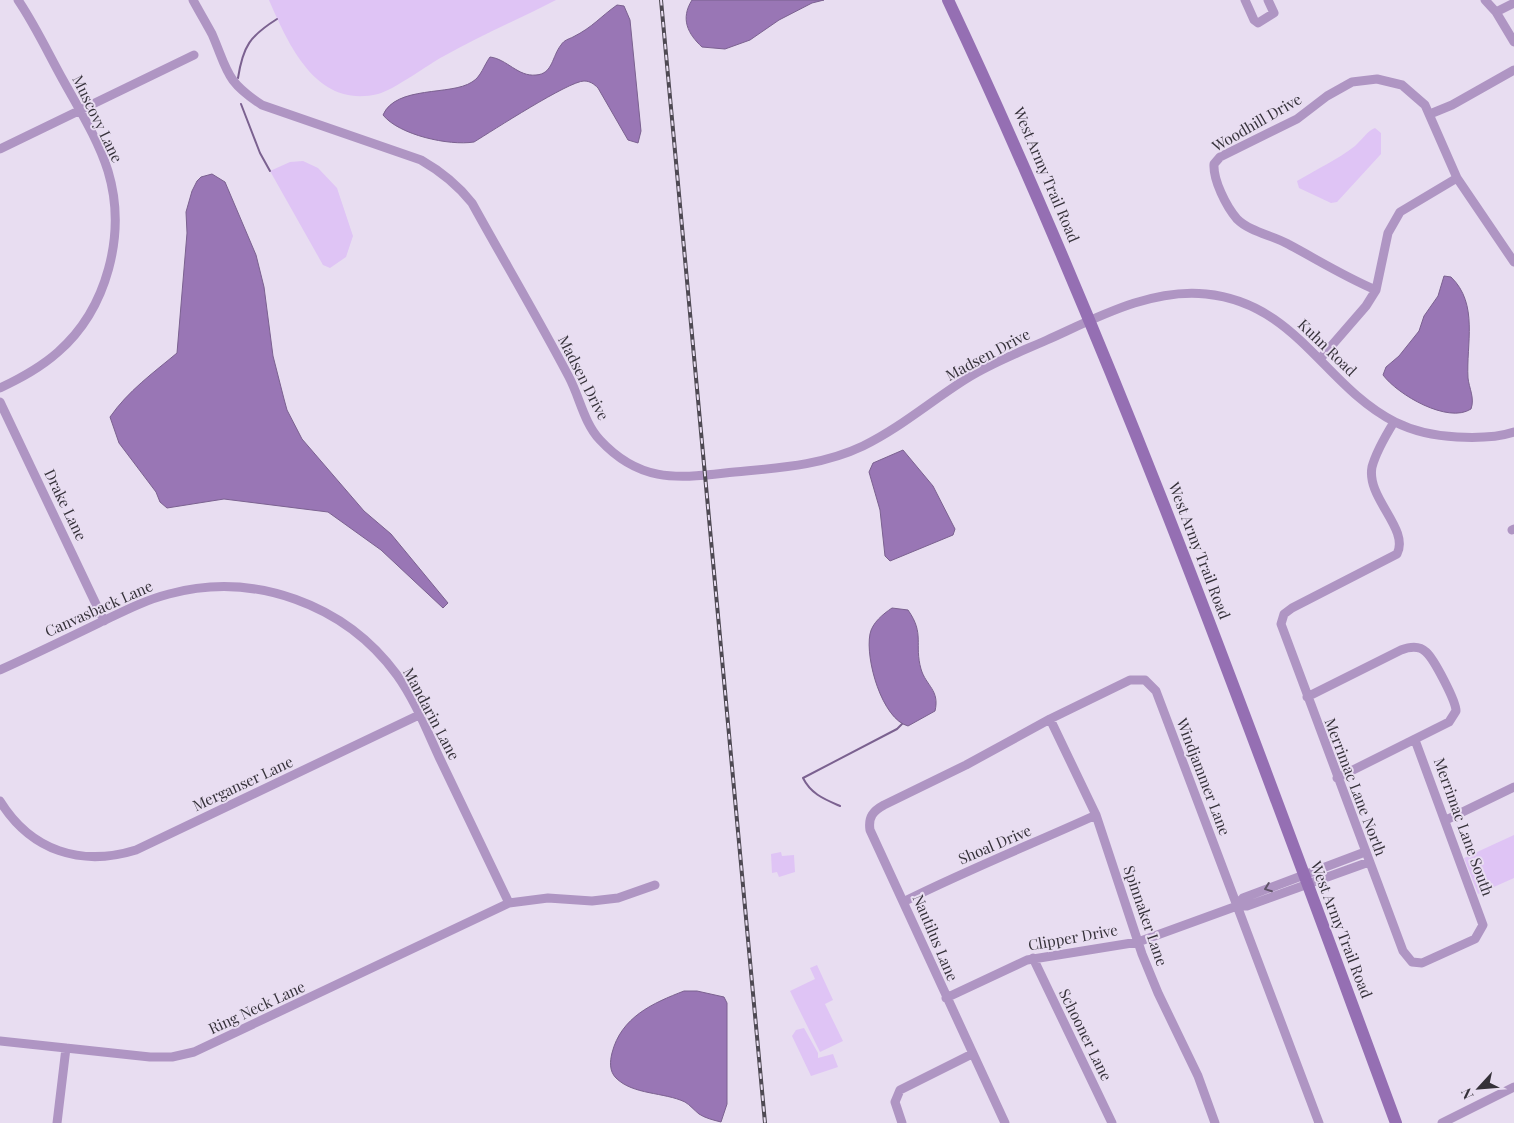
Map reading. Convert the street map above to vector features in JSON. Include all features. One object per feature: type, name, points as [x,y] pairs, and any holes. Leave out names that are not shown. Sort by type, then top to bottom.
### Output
[{"type":"main road","name":"West Army Trail Road","points":[[948,0],[1024,162],[1169,518],[1396,1123]]},
{"type":"street","name":"Muscovy Lane","points":[[0,388],[37,368],[59,351],[86,319],[102,289],[114,239],[113,196],[108,173],[99,149],[18,0]]},
{"type":"street","name":"Madsen Drive","points":[[193,0],[212,35],[228,76],[245,94],[262,105],[421,160],[441,172],[459,187],[472,203],[572,381],[587,420],[598,438],[616,455],[632,466],[650,473],[667,477],[704,476],[795,466],[839,456],[882,436],[973,375],[1090,321]]},
{"type":"street","points":[[1245,0],[1254,20],[1258,23],[1274,13],[1268,0]]},
{"type":"street","points":[[1485,0],[1496,12],[1514,42]]},
{"type":"street","points":[[1496,12],[1514,3]]},
{"type":"street","points":[[0,149],[194,55]]},
{"type":"street","points":[[1430,114],[1452,105],[1514,70]]},
{"type":"street","name":"Woodhill Drive","points":[[1376,290],[1344,277],[1287,243],[1244,224],[1230,209],[1213,174],[1214,164],[1220,157],[1297,119],[1340,88],[1365,79],[1377,79],[1402,85],[1418,98],[1430,114],[1457,178],[1514,262]]},
{"type":"street","points":[[1320,359],[1366,306],[1376,290],[1388,233],[1400,212],[1457,178]]},
{"type":"street","name":"Kuhn Road","points":[[1090,321],[1138,302],[1162,296],[1184,293],[1234,298],[1266,314],[1296,334],[1357,395],[1394,422],[1427,433],[1447,437],[1503,436],[1514,432]]},
{"type":"street","name":"Drake Lane","points":[[0,402],[104,620]]},
{"type":"street","name":"Merrimac Lane North","points":[[1394,422],[1372,468],[1378,497],[1399,538],[1397,554],[1292,608],[1282,617],[1281,624],[1403,951],[1412,962]]},
{"type":"street","name":"Canvasback Lane","points":[[0,670],[104,620],[167,594],[213,586]]},
{"type":"street","name":"Mandarin Lane","points":[[213,586],[252,588],[276,592],[299,600],[334,617],[378,652],[397,676],[419,716],[508,903]]},
{"type":"street","points":[[1307,697],[1406,648],[1421,648],[1427,652],[1456,707],[1449,722],[1337,778]]},
{"type":"street","name":"Windjammer Lane","points":[[920,787],[966,765],[1050,719],[1130,680],[1145,680],[1154,686],[1319,1123]]},
{"type":"street","name":"Merganser Lane","points":[[0,801],[11,818],[34,838],[60,852],[102,857],[136,850],[419,716]]},
{"type":"street","name":"Spinnaker Lane","points":[[1050,719],[1096,815],[1138,942],[1158,993],[1198,1076],[1215,1123]]},
{"type":"street","name":"Merrimac Lane South","points":[[1412,962],[1426,962],[1474,939],[1483,925],[1415,740]]},
{"type":"street","name":"Nautilus Lane","points":[[920,787],[878,808],[869,822],[870,830],[905,902],[946,998],[1006,1123]]},
{"type":"street","points":[[1446,820],[1514,787]]},
{"type":"street","name":"Shoal Drive","points":[[905,902],[979,866],[1031,846],[1096,815]]},
{"type":"street","name":"Clipper Drive","points":[[1305,880],[1365,852]]},
{"type":"street","name":"Clipper Drive","points":[[946,998],[1020,962],[1033,958],[1138,942],[1237,906],[1243,898],[1369,862]]},
{"type":"street","name":"Ring Neck Lane","points":[[0,1041],[150,1057],[172,1057],[194,1052],[508,903],[548,898],[592,901],[618,898],[655,885]]},
{"type":"street","name":"Schooner Lane","points":[[1033,958],[1112,1123]]},
{"type":"street","points":[[57,1123],[66,1048]]},
{"type":"street","points":[[902,1123],[895,1102],[900,1090],[972,1054]]},
{"type":"street","points":[[1442,1123],[1514,1087]]},
{"type":"shaded area","points":[[269,0],[556,0],[437,60],[385,92],[357,96],[338,92],[322,83],[308,70],[296,54]]},
{"type":"shaded area","points":[[692,0],[824,0],[812,3],[779,20],[750,40],[725,49],[702,47],[693,37],[686,20],[688,7]]},
{"type":"shaded area","points":[[617,5],[624,6],[630,20],[641,131],[638,143],[628,140],[598,88],[586,81],[576,83],[547,97],[474,142],[451,142],[425,138],[400,128],[383,115],[399,99],[424,92],[451,89],[472,82],[480,74],[490,57],[496,58],[518,71],[530,75],[542,74],[552,64],[558,49],[564,42],[586,29]]},
{"type":"shaded area","points":[[1375,128],[1381,133],[1381,154],[1337,202],[1331,203],[1299,188],[1297,181],[1348,151]]},
{"type":"shaded area","points":[[303,161],[318,168],[337,188],[353,236],[346,257],[330,268],[323,265],[270,171],[290,162]]},
{"type":"shaded area","points":[[212,174],[225,182],[256,255],[264,287],[273,356],[287,410],[302,439],[364,511],[391,534],[448,603],[443,608],[381,550],[328,512],[224,499],[167,508],[160,502],[156,492],[119,443],[110,417],[133,391],[177,353],[187,233],[186,212],[197,181],[201,177]]},
{"type":"shaded area","points":[[1444,276],[1451,277],[1460,288],[1468,312],[1468,378],[1472,401],[1471,409],[1461,413],[1437,410],[1411,399],[1390,383],[1383,375],[1386,367],[1399,356],[1419,331],[1424,316],[1438,296]]},
{"type":"shaded area","points":[[903,450],[933,486],[955,529],[953,535],[890,561],[885,556],[880,510],[869,472],[873,463]]},
{"type":"shaded area","points":[[892,608],[908,610],[913,618],[918,633],[918,653],[921,669],[936,698],[935,711],[908,726],[899,721],[890,712],[883,700],[877,687],[870,658],[871,630],[878,619]]},
{"type":"shaded area","points":[[1514,835],[1514,878],[1478,894],[1464,858]]},
{"type":"shaded area","points":[[781,852],[782,856],[794,855],[795,872],[779,877],[777,872],[772,873],[771,854]]},
{"type":"shaded area","points":[[817,965],[833,1000],[825,1004],[843,1041],[820,1052],[790,991],[815,979],[810,968]]},
{"type":"shaded area","points":[[684,991],[697,991],[724,997],[727,1003],[727,1104],[721,1122],[699,1114],[685,1102],[631,1088],[616,1078],[611,1069],[611,1056],[616,1040],[631,1021],[650,1006]]},
{"type":"shaded area","points":[[804,1028],[818,1053],[818,1058],[833,1054],[838,1067],[811,1076],[792,1036],[796,1030]]},
{"type":"waterway","points":[[238,78],[242,58],[249,43],[260,31],[277,19]]},
{"type":"waterway","points":[[241,104],[260,153],[270,171]]},
{"type":"waterway","points":[[840,806],[814,792],[803,778],[897,729],[902,724]]},
{"type":"railway","points":[[661,0],[765,1123]]}]
